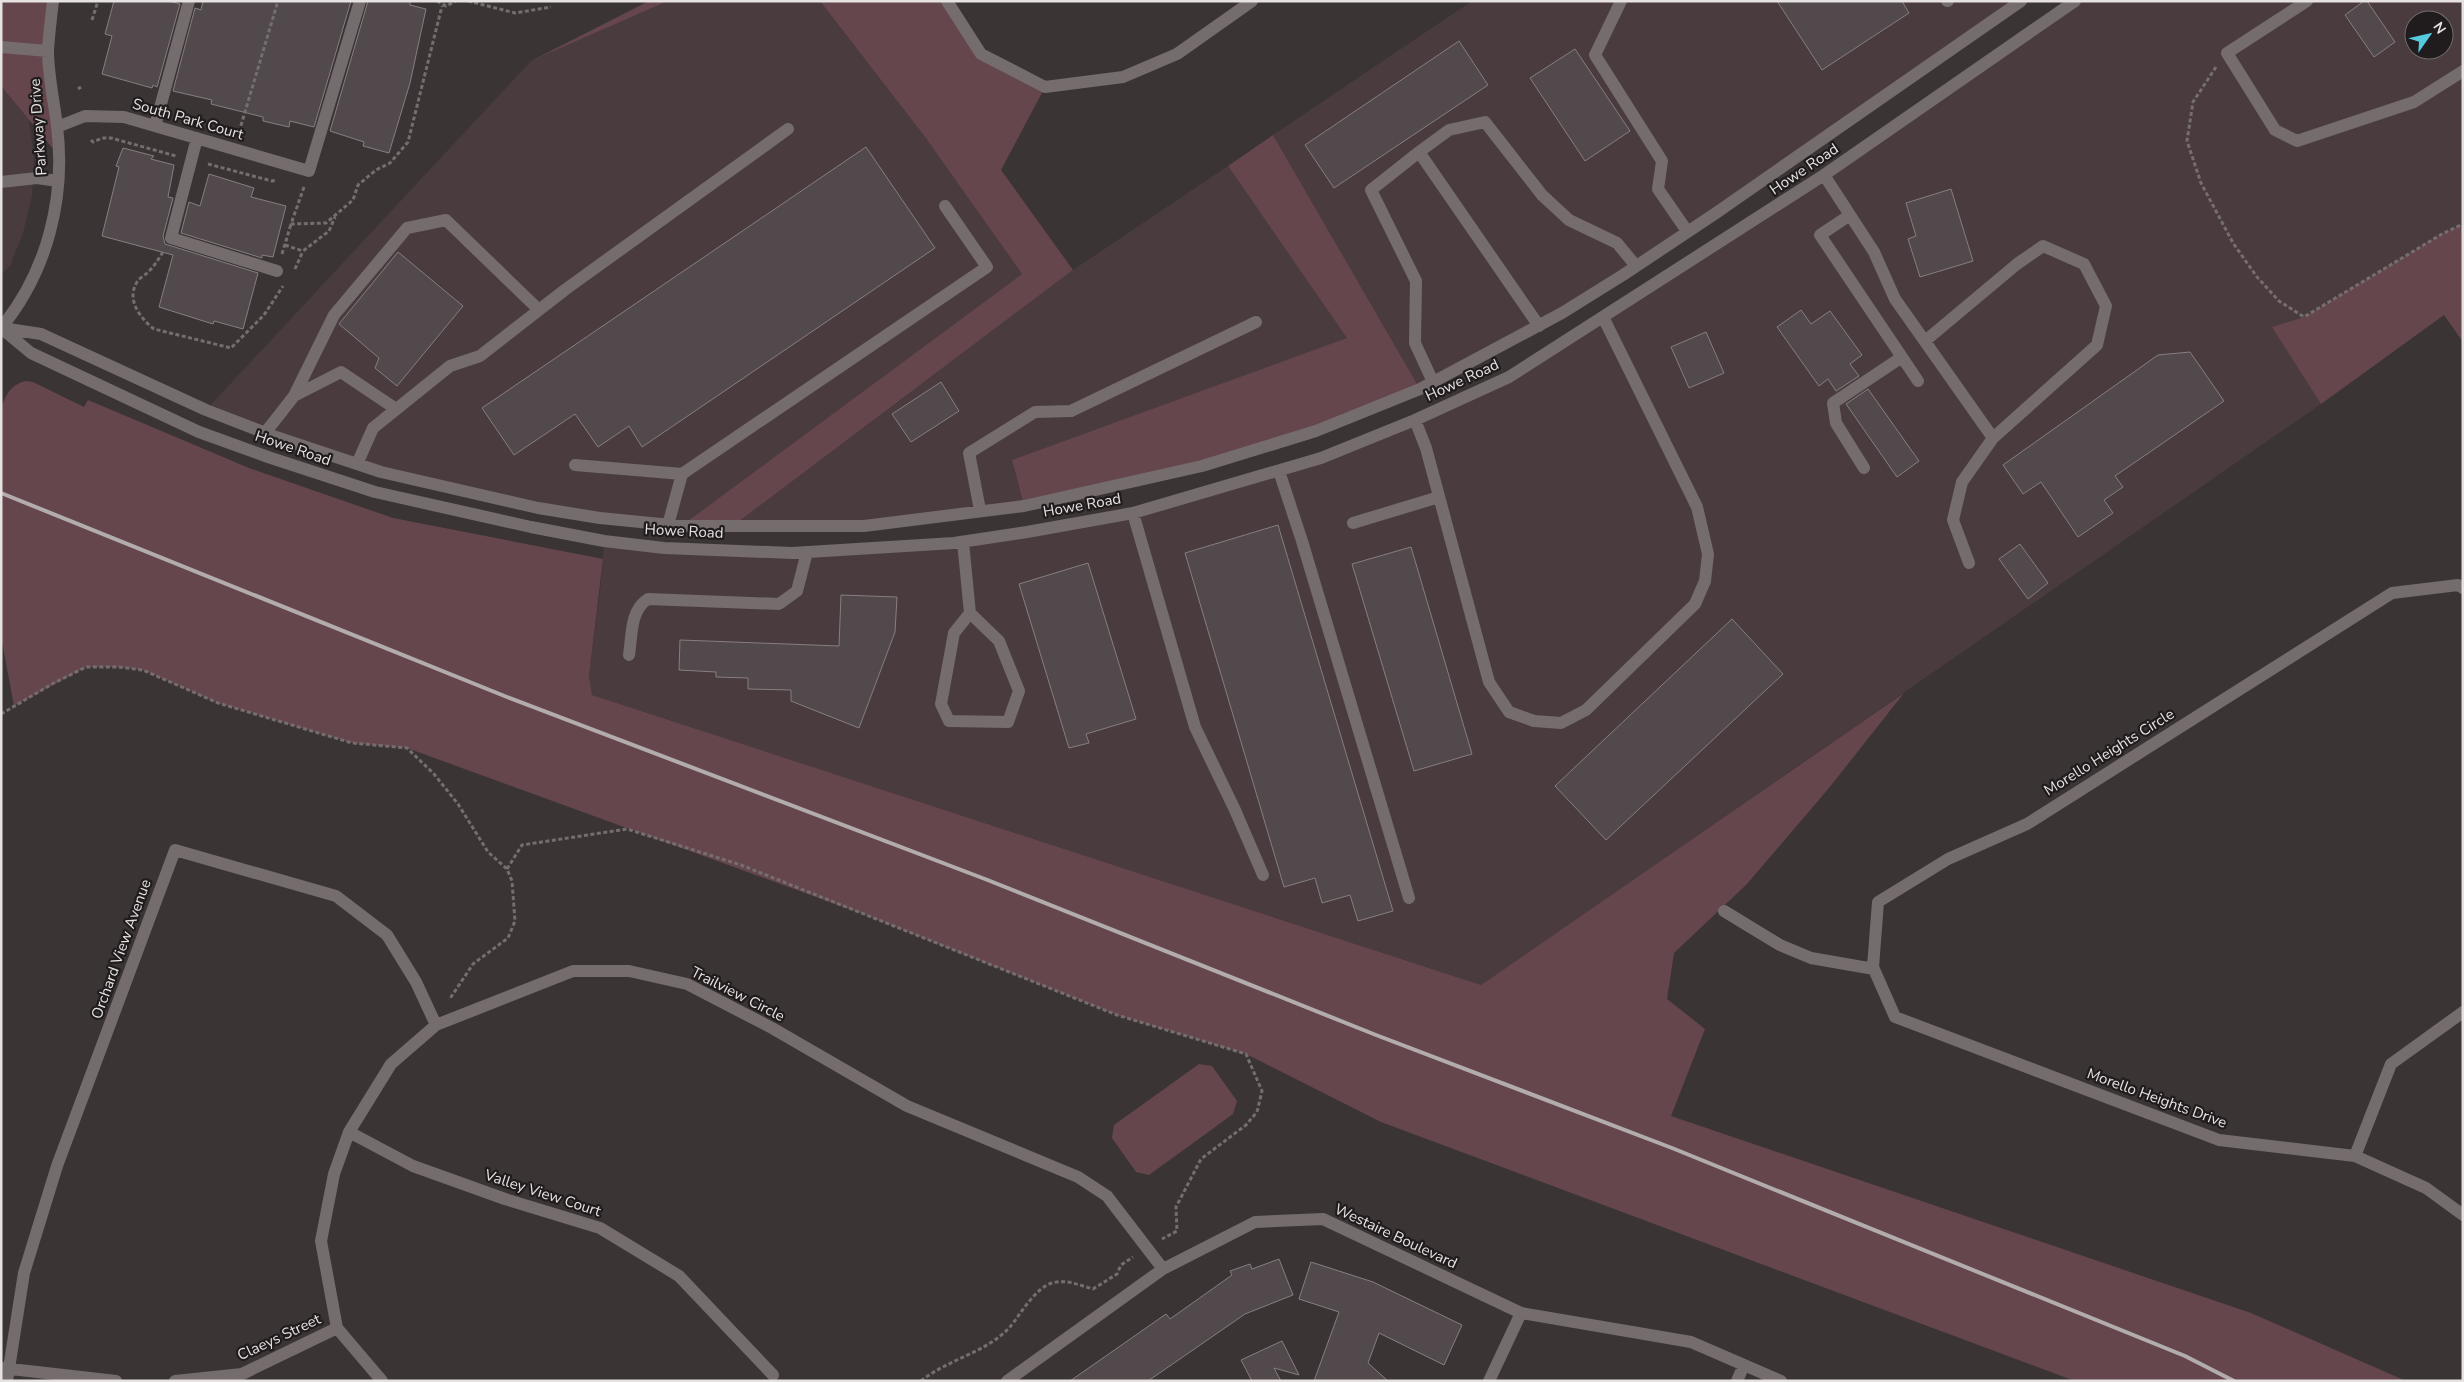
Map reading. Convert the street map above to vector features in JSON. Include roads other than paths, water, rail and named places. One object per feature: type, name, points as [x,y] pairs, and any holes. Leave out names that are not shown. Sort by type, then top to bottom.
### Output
[{"type":"street","name":"Parkway Drive","points":[[1,328],[24,297],[41,260],[54,220],[58,181],[57,127],[50,84],[48,51],[53,1]]},
{"type":"street","points":[[156,126],[189,1]]},
{"type":"street","name":"South Park Court","points":[[57,127],[85,116],[124,117],[309,172],[360,1]]},
{"type":"street","points":[[947,1],[981,54],[1045,87],[1124,76],[1177,54],[1252,1]]},
{"type":"street","points":[[1621,1],[1596,55],[1662,161],[1658,189],[1687,231]]},
{"type":"street","name":"Howe Road","points":[[1,328],[41,334],[206,410],[265,433],[357,464],[381,472],[538,508],[600,518],[668,525],[864,526],[1024,506],[1202,466],[1316,431],[1433,382],[1539,326],[1636,266],[2021,1]]},
{"type":"street","name":"Howe Road","points":[[1,328],[31,353],[199,432],[375,492],[604,541],[664,548],[807,552],[963,542],[1133,513],[1278,471],[1321,458],[1415,420],[1509,377],[1824,175],[2075,1]]},
{"type":"street","points":[[2307,1],[2227,53],[2275,130],[2297,141],[2414,102],[2463,71]]},
{"type":"street","points":[[1,47],[48,51]]},
{"type":"street","points":[[1433,382],[1415,343],[1416,280],[1371,190],[1449,130],[1485,122],[1542,195],[1569,220],[1617,242],[1636,266]]},
{"type":"street","points":[[357,464],[373,428],[450,366],[480,356],[538,310],[788,129]]},
{"type":"street","points":[[197,138],[171,238],[277,271]]},
{"type":"street","points":[[1419,152],[1539,326]]},
{"type":"street","points":[[1824,175],[1874,252],[1896,299],[1993,438]]},
{"type":"street","points":[[1,182],[37,178],[58,181]]},
{"type":"street","points":[[575,465],[682,474],[987,267],[945,206]]},
{"type":"street","points":[[1850,215],[1820,235],[1918,381]]},
{"type":"street","points":[[265,433],[294,396],[334,315],[407,228],[446,220],[538,310]]},
{"type":"street","points":[[1925,341],[2017,264],[2043,246],[2084,264],[2106,306],[2098,345],[1993,438],[1962,482],[1953,520],[1969,563]]},
{"type":"street","points":[[1415,420],[1426,448],[1490,682],[1509,712],[1534,721],[1560,723],[1586,710],[1695,604],[1705,581],[1708,554],[1697,507],[1603,317]]},
{"type":"street","points":[[980,510],[969,452],[1035,412],[1071,411],[1256,322]]},
{"type":"street","points":[[1864,468],[1836,423],[1833,403],[1902,357]]},
{"type":"street","points":[[294,396],[341,372],[396,409]]},
{"type":"street","points":[[1278,471],[1302,541],[1409,898]]},
{"type":"street","points":[[668,525],[682,474]]},
{"type":"street","points":[[1354,523],[1439,497]]},
{"type":"street","points":[[1133,513],[1195,727],[1235,810],[1263,875]]},
{"type":"street","points":[[963,542],[970,613],[999,641],[1019,691],[1008,722],[949,720],[941,704],[954,633],[970,613]]},
{"type":"street","points":[[629,655],[635,614],[640,604],[648,599],[779,604],[797,591],[807,552]]},
{"type":"street","name":"Morello Heights Circle","points":[[1895,1018],[1874,969],[1878,902],[1948,859],[2027,824],[2392,593],[2458,586],[2463,588]]},
{"type":"street","name":"Orchard View Avenue","points":[[6,1373],[24,1273],[57,1166],[175,850],[336,896],[387,935],[416,982],[436,1025]]},
{"type":"street","points":[[1724,911],[1780,945],[1811,958],[1874,969]]},
{"type":"street","name":"Trailview Circle","points":[[382,1381],[337,1328],[321,1241],[334,1174],[350,1132],[391,1064],[436,1025],[573,971],[629,971],[687,984],[772,1028],[907,1106],[1078,1177],[1107,1196],[1163,1269]]},
{"type":"street","points":[[2355,1156],[2392,1064],[2463,1012]]},
{"type":"street","name":"Morello Heights Drive","points":[[1895,1018],[2219,1140],[2355,1156],[2426,1188],[2463,1215]]},
{"type":"street","name":"Valley View Court","points":[[350,1132],[412,1166],[505,1199],[600,1228],[679,1276],[773,1375]]},
{"type":"street","name":"Westaire Boulevard","points":[[1006,1381],[1163,1269],[1255,1222],[1323,1218],[1520,1313],[1691,1342],[1781,1381]]},
{"type":"street","points":[[1489,1381],[1520,1313]]},
{"type":"street","name":"Claeys Street","points":[[175,1381],[242,1374],[337,1328]]},
{"type":"street","points":[[1737,1381],[1744,1365]]},
{"type":"street","points":[[6,1373],[116,1381]]},
{"type":"railway","points":[[1,493],[507,697],[985,879],[1376,1035],[1672,1148],[2185,1356],[2234,1381]]}]
